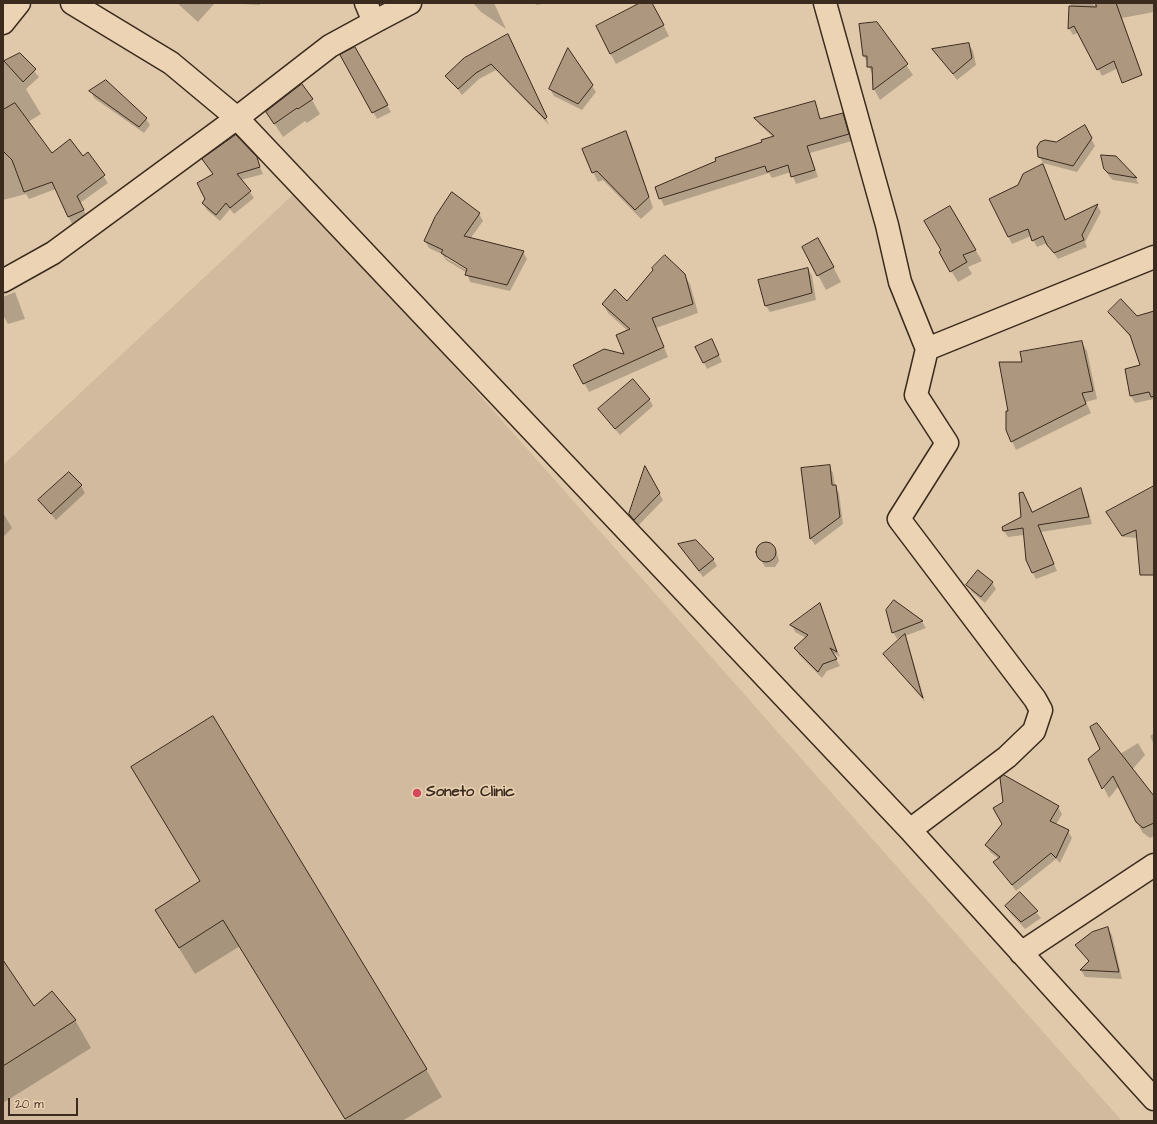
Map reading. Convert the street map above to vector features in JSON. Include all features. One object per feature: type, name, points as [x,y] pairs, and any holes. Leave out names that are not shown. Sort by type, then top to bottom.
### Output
[{"type":"street","points":[[3,23],[19,3]]},
{"type":"street","points":[[72,3],[171,63],[237,118],[910,830],[1154,1099]]},
{"type":"street","points":[[3,280],[53,253],[237,118],[370,13],[410,3]]},
{"type":"street","points":[[825,3],[887,225],[900,282],[926,349],[916,394],[947,443],[899,519],[1035,699],[1041,710],[1034,731],[1008,757],[910,830]]},
{"type":"street","points":[[926,349],[1154,256]]},
{"type":"street","points":[[1021,953],[1154,865]]},
{"type":"shaded area","name":"Soneto Clinic","points":[[298,190],[1122,1121],[3,1121],[3,465]]},
{"type":"building","points":[[640,3],[652,3],[664,25],[610,54],[596,26]]},
{"type":"building","points":[[1096,3],[1116,3],[1142,75],[1122,83],[1114,61],[1097,70],[1074,26],[1068,29],[1069,6],[1096,7]]},
{"type":"building","points":[[877,22],[908,64],[873,90],[872,67],[867,67],[867,56],[863,56],[859,24]]},
{"type":"building","points":[[508,34],[547,117],[545,119],[491,64],[476,73],[458,89],[445,76],[464,58]]},
{"type":"building","points":[[969,43],[972,58],[953,74],[932,49]]},
{"type":"building","points":[[355,47],[388,105],[372,113],[340,55]]},
{"type":"building","points":[[568,48],[593,85],[578,104],[549,89]]},
{"type":"building","points":[[20,53],[36,69],[23,82],[4,61]]},
{"type":"building","points":[[106,80],[147,118],[139,127],[89,91]]},
{"type":"building","points":[[302,84],[313,99],[274,124],[266,112]]},
{"type":"building","points":[[815,101],[820,119],[843,113],[849,134],[807,146],[815,170],[791,177],[788,165],[767,172],[765,166],[659,199],[655,187],[716,161],[715,158],[762,142],[761,140],[774,136],[754,118]]},
{"type":"building","points":[[15,103],[52,153],[70,139],[83,156],[88,152],[105,175],[77,196],[84,210],[68,217],[52,182],[24,192],[12,160],[3,151],[3,110]]},
{"type":"building","points":[[1085,125],[1092,138],[1073,166],[1038,157],[1037,147],[1040,142],[1045,140],[1056,142]]},
{"type":"building","points":[[626,131],[649,197],[635,210],[597,171],[592,173],[582,149]]},
{"type":"building","points":[[236,135],[257,157],[260,167],[237,174],[251,191],[230,208],[226,203],[216,215],[202,203],[205,199],[197,183],[213,174],[202,159]]},
{"type":"building","points":[[1101,155],[1116,156],[1137,178],[1108,173],[1104,169]]},
{"type":"building","points":[[1043,164],[1065,220],[1098,204],[1082,235],[1084,240],[1054,253],[1047,245],[1043,236],[1032,241],[1028,229],[1008,237],[989,199],[1018,185],[1023,174]]},
{"type":"building","points":[[452,192],[480,213],[464,236],[524,251],[507,285],[465,275],[467,269],[441,253],[443,250],[424,241],[435,217]]},
{"type":"building","points":[[950,206],[976,250],[963,255],[967,262],[950,272],[939,252],[941,250],[924,221]]},
{"type":"building","points":[[818,238],[834,267],[817,276],[802,247]]},
{"type":"building","points":[[665,255],[685,274],[693,304],[652,318],[664,347],[583,384],[573,365],[604,349],[624,354],[616,335],[630,329],[602,304],[615,289],[627,301],[653,270],[652,268]]},
{"type":"building","points":[[808,268],[812,293],[765,306],[758,280]]},
{"type":"building","points":[[1121,299],[1137,316],[1154,311],[1154,396],[1151,397],[1149,392],[1130,396],[1125,369],[1140,365],[1130,335],[1108,312]]},
{"type":"building","points":[[712,339],[719,355],[703,363],[695,347]]},
{"type":"building","points":[[1082,341],[1093,391],[1082,393],[1086,404],[1011,442],[1006,430],[1006,411],[1008,411],[999,362],[1022,362],[1020,352]]},
{"type":"building","points":[[633,379],[650,399],[615,429],[598,409]]},
{"type":"building","points":[[830,465],[832,485],[836,485],[840,517],[810,539],[801,468]]},
{"type":"building","points":[[645,466],[660,493],[634,520],[629,514]]},
{"type":"building","points":[[69,472],[82,485],[51,514],[38,500]]},
{"type":"building","points":[[1154,486],[1154,575],[1140,575],[1136,530],[1122,536],[1106,512]]},
{"type":"building","points":[[1081,488],[1089,517],[1038,525],[1054,564],[1032,573],[1026,560],[1023,528],[1003,531],[1002,527],[1021,517],[1019,493],[1023,492],[1032,512]]},
{"type":"building","points":[[696,540],[714,559],[699,571],[678,544]]},
{"type":"building","points":[[766,542],[773,545],[776,552],[773,559],[766,562],[759,559],[756,552],[759,545]]},
{"type":"building","points":[[978,570],[993,582],[981,597],[966,585]]},
{"type":"building","points":[[894,600],[923,621],[892,633],[886,610]]},
{"type":"building","points":[[820,603],[837,652],[830,648],[837,659],[823,664],[818,672],[794,648],[808,635],[790,625]]},
{"type":"building","points":[[905,634],[921,692],[923,698],[883,654]]},
{"type":"building","points":[[213,716],[427,1069],[345,1119],[223,920],[179,948],[155,910],[200,881],[131,767]]},
{"type":"building","points":[[1097,723],[1154,796],[1154,823],[1143,828],[1136,822],[1113,776],[1102,789],[1088,759],[1100,749],[1090,727]]},
{"type":"building","points":[[1004,775],[1059,806],[1050,821],[1069,830],[1056,858],[1051,853],[1012,885],[993,862],[1000,857],[985,845],[1002,824],[993,808],[1003,802],[1000,778]]},
{"type":"building","points":[[1020,892],[1038,911],[1021,922],[1005,906]]},
{"type":"building","points":[[1108,927],[1119,972],[1080,970],[1089,961],[1075,945],[1092,932]]},
{"type":"building","points":[[3,960],[34,1006],[52,991],[76,1020],[3,1066]]},
{"type":"place","name":"Soneto Clinic","points":[[417,793]]}]
